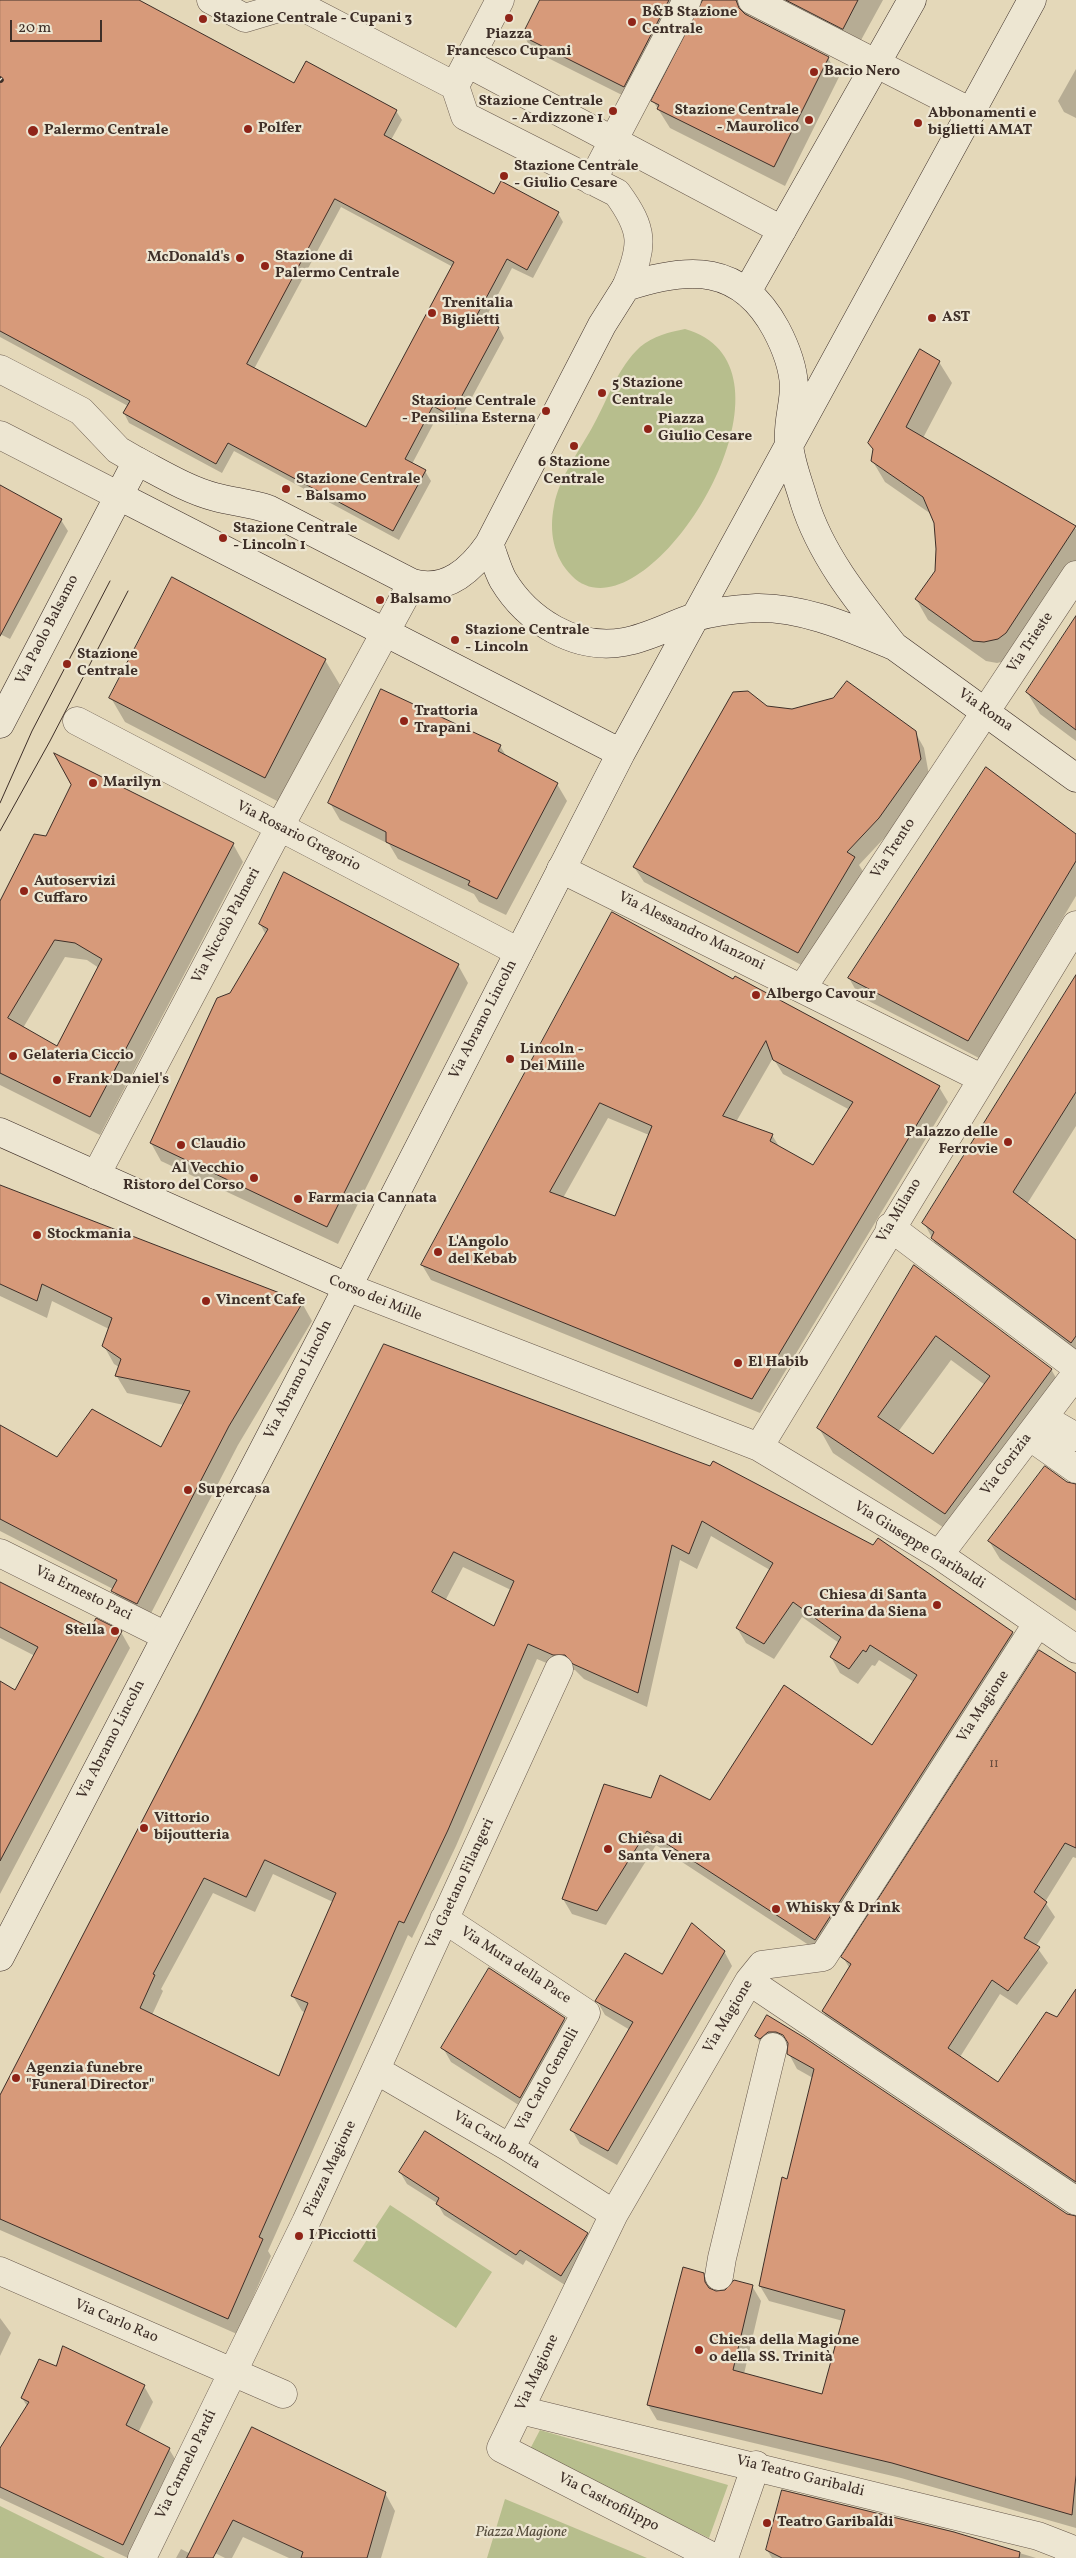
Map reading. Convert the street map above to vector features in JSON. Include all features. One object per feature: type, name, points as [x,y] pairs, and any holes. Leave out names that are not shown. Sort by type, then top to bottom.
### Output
[{"type":"street","points":[[211,0],[245,18],[296,1],[612,140],[782,230]]},
{"type":"street","points":[[0,369],[81,411],[118,450],[195,490],[214,497],[250,503],[268,509],[412,583],[430,586],[456,578],[478,561],[489,544],[602,325],[626,287],[637,261],[640,238],[633,215],[617,193],[465,116],[461,75],[500,0]]},
{"type":"street","points":[[592,181],[612,140],[688,0]]},
{"type":"street","points":[[752,0],[971,112]]},
{"type":"street","points":[[748,290],[912,0]]},
{"type":"street","name":"Via Abramo Lincoln","points":[[0,1956],[621,753],[693,618],[971,112],[1026,6]]},
{"type":"street","points":[[626,287],[681,272],[714,276],[748,290],[769,316],[787,350],[794,385],[789,443],[805,503],[815,529],[856,599],[894,646]]},
{"type":"street","points":[[0,435],[621,753]]},
{"type":"street","name":"Via Paolo Balsamo","points":[[0,724],[8,689],[97,537],[137,461]]},
{"type":"street","points":[[489,544],[503,579],[527,611],[549,627],[570,636],[598,644],[623,642],[649,636],[693,618],[757,608],[815,615],[894,646]]},
{"type":"street","name":"Via Trieste","points":[[985,711],[1076,575]]},
{"type":"street","name":"Via Niccolò Palmeri","points":[[96,1175],[279,828],[412,583]]},
{"type":"street","name":"Via Roma","points":[[894,646],[1076,778]]},
{"type":"street","name":"Via Trento","points":[[803,987],[985,711]]},
{"type":"street","name":"Via Rosario Gregorio","points":[[77,722],[519,952]]},
{"type":"street","name":"Via Alessandro Manzoni","points":[[561,869],[803,987],[981,1078]]},
{"type":"street","name":"Via Milano","points":[[758,1447],[981,1078],[1076,925]]},
{"type":"street","name":"Corso dei Mille","points":[[0,1132],[347,1287],[758,1447]]},
{"type":"street","points":[[890,1228],[1076,1367]]},
{"type":"street","name":"Via Gorizia","points":[[938,1555],[1076,1374]]},
{"type":"street","points":[[1036,1427],[1076,1437]]},
{"type":"street","points":[[1036,1427],[1076,1468]]},
{"type":"street","name":"Via Giuseppe Garibaldi","points":[[758,1447],[938,1555],[1076,1649]]},
{"type":"street","name":"Via Ernesto Paci","points":[[0,1553],[166,1636]]},
{"type":"street","name":"Via Magione","points":[[501,2448],[614,2214],[749,1981],[762,1965],[823,1957],[1038,1624]]},
{"type":"street","name":"Via Gaetano Filangeri","points":[[363,2100],[444,1919],[534,1729],[559,1669]]},
{"type":"street","name":"Via Mura della Pace","points":[[444,1919],[586,2013]]},
{"type":"street","points":[[749,1981],[1076,2202]]},
{"type":"street","name":"Via Carlo Gemelli","points":[[510,2148],[586,2013]]},
{"type":"street","points":[[719,2276],[773,2047]]},
{"type":"street","name":"Via Carlo Botta","points":[[376,2070],[510,2148],[614,2214]]},
{"type":"street","name":"Piazza Magione","points":[[232,2372],[363,2100]]},
{"type":"street","name":"Via Carlo Rao","points":[[0,2271],[283,2394]]},
{"type":"street","name":"Via Carmelo Pardi","points":[[142,2558],[232,2372]]},
{"type":"street","name":"Via Teatro Garibaldi","points":[[520,2410],[1038,2536],[1068,2548],[1068,2558]]},
{"type":"street","name":"Via Castrofilippo","points":[[501,2448],[715,2558]]},
{"type":"street","points":[[724,2558],[756,2466]]},
{"type":"green space","points":[[685,329],[722,354],[735,394],[729,443],[707,494],[676,540],[640,574],[603,588],[572,576],[560,561],[552,534],[554,506],[557,495],[571,463],[594,424],[619,374],[632,355],[640,347],[656,337]]},
{"type":"green space","points":[[390,2205],[492,2272],[456,2328],[353,2261]]},
{"type":"green space","points":[[540,2430],[728,2485],[709,2538],[529,2451]]},
{"type":"green space","name":"Piazza Magione","points":[[505,2499],[647,2558],[487,2558]]},
{"type":"green space","points":[[0,2506],[105,2558],[0,2558]]},
{"type":"building","name":"Stazione di Palermo Centrale","points":[[0,0],[139,0],[294,83],[306,61],[397,110],[384,135],[494,194],[501,181],[559,212],[527,270],[507,259],[477,315],[499,327],[451,416],[433,406],[405,459],[426,470],[393,531],[228,443],[216,464],[123,413],[130,401],[0,331]],"holes":[[[335,199],[454,262],[366,427],[247,364]]]},
{"type":"building","points":[[540,0],[669,0],[624,87],[522,36]]},
{"type":"building","points":[[703,0],[736,0],[739,8],[745,14],[829,57],[774,167],[657,109],[659,105],[651,101]]},
{"type":"building","points":[[786,0],[858,0],[843,29]]},
{"type":"building","points":[[920,349],[940,361],[906,427],[1076,526],[1006,633],[998,639],[984,642],[973,641],[915,599],[935,571],[934,523],[923,497],[871,461],[873,449],[868,443]]},
{"type":"building","points":[[0,485],[62,519],[0,636]]},
{"type":"building","points":[[172,577],[326,659],[265,778],[109,698]]},
{"type":"building","points":[[1076,616],[1076,730],[1026,692]]},
{"type":"building","points":[[847,681],[916,731],[921,759],[879,818],[847,852],[855,857],[798,953],[633,867],[733,692],[748,691],[767,706],[792,709],[833,698]]},
{"type":"building","points":[[381,689],[501,745],[498,751],[558,783],[497,899],[468,885],[470,881],[386,842],[386,832],[328,803]]},
{"type":"building","points":[[54,753],[234,843],[90,1117],[0,1073],[0,901],[34,834],[46,836],[71,785]],"holes":[[[55,940],[75,943],[102,959],[57,1046],[8,1018]]]},
{"type":"building","points":[[986,767],[1076,834],[1076,861],[968,1041],[848,978]]},
{"type":"building","points":[[284,872],[459,964],[327,1227],[150,1143],[217,998],[230,993],[268,929],[259,924]]},
{"type":"building","points":[[612,912],[733,979],[735,976],[940,1086],[752,1399],[421,1265]],"holes":[[[766,1041],[773,1060],[853,1102],[813,1165],[770,1141],[773,1134],[723,1116]],[[600,1103],[652,1126],[615,1216],[550,1192]]]},
{"type":"building","name":"Palazzo delle Ferrovie","points":[[1076,975],[1076,1092],[1013,1192],[1076,1240],[1076,1336],[1071,1343],[931,1238],[934,1232],[922,1223]]},
{"type":"building","points":[[0,1185],[303,1302],[229,1426],[137,1604],[111,1591],[117,1580],[0,1519],[0,1425],[57,1457],[92,1409],[161,1447],[190,1391],[115,1376],[121,1359],[102,1346],[112,1318],[42,1284],[37,1301],[0,1284]]},
{"type":"building","points":[[914,1265],[1052,1369],[945,1514],[817,1428]],"holes":[[[936,1336],[990,1376],[933,1454],[878,1417]]]},
{"type":"building","points":[[384,1344],[710,1466],[713,1461],[873,1545],[878,1538],[1013,1632],[815,1940],[647,1831],[597,1911],[562,1899],[604,1784],[651,1798],[660,1775],[710,1800],[784,1685],[872,1745],[917,1675],[870,1645],[866,1652],[863,1650],[849,1669],[830,1657],[841,1637],[793,1602],[764,1644],[736,1628],[773,1563],[702,1521],[689,1554],[672,1545],[638,1693],[573,1664],[565,1655],[553,1655],[528,1644],[448,1830],[404,1923],[399,1921],[259,2237],[263,2239],[228,2319],[0,2219],[0,2095],[198,1713]],"holes":[[[454,1552],[514,1581],[494,1626],[432,1592]],[[265,1860],[336,1893],[291,1996],[308,2003],[279,2076],[140,2008],[155,1975],[153,1974],[204,1878],[246,1897]]]},
{"type":"building","points":[[1045,1466],[1067,1482],[1076,1484],[1076,1600],[988,1541]]},
{"type":"building","points":[[0,1582],[91,1628],[96,1618],[122,1631],[0,1861],[0,1681],[15,1690],[38,1647],[0,1627]]},
{"type":"building","points":[[1039,1650],[1076,1673],[1076,1848],[1065,1843],[1034,1892],[1047,1902],[1024,1938],[1040,1947],[1008,1991],[992,1980],[948,2048],[998,2082],[1046,2012],[1057,2017],[1076,1989],[1076,2182],[822,2011],[851,1964],[841,1957]]},
{"type":"building","points":[[692,1923],[725,1951],[608,2151],[570,2130],[633,2022],[595,2001],[625,1953],[662,1974]]},
{"type":"building","points":[[489,1968],[565,2018],[520,2098],[441,2048]]},
{"type":"building","points":[[767,2015],[805,2038],[1067,2214],[1076,2216],[1076,2475],[1072,2515],[892,2463],[647,2405],[683,2267],[704,2273],[705,2282],[709,2288],[716,2291],[725,2290],[734,2280],[753,2285],[733,2370],[822,2394],[845,2310],[759,2286],[782,2177],[787,2179],[814,2069],[787,2054],[788,2043],[783,2035],[776,2032],[768,2032],[760,2039],[755,2036]]},
{"type":"building","points":[[425,2131],[588,2233],[561,2276],[520,2250],[516,2255],[436,2204],[439,2198],[399,2172]]},
{"type":"building","points":[[63,2346],[145,2385],[126,2425],[170,2448],[123,2545],[0,2487],[0,2448],[29,2402],[21,2398],[39,2359],[56,2366]]},
{"type":"building","points":[[252,2427],[386,2492],[367,2558],[301,2558],[303,2552],[233,2520],[213,2558],[187,2558]]},
{"type":"building","points":[[782,2490],[954,2532],[1020,2552],[1019,2558],[782,2558],[766,2550]]},
{"type":"tram line","points":[[0,803],[32,731],[110,581]]},
{"type":"tram line","points":[[0,831],[50,741],[128,591]]},
{"type":"place","name":"Piazza Francesco Cupani","points":[[509,18]]},
{"type":"place","name":"Stazione Centrale - Cupani 3","points":[[203,19]]},
{"type":"place","name":"B&B Stazione Centrale","points":[[632,22]]},
{"type":"place","name":"Bacio Nero","points":[[814,72]]},
{"type":"place","name":"Stazione Centrale - Ardizzone 1","points":[[613,111]]},
{"type":"place","name":"Stazione Centrale - Maurolico","points":[[809,120]]},
{"type":"place","name":"Abbonamenti e biglietti AMAT","points":[[918,123]]},
{"type":"place","name":"Polfer","points":[[248,129]]},
{"type":"place","name":"Palermo Centrale","points":[[33,131]]},
{"type":"place","name":"Stazione Centrale - Giulio Cesare","points":[[504,176]]},
{"type":"place","name":"McDonald's","points":[[240,258]]},
{"type":"place","name":"Stazione di Palermo Centrale","points":[[265,266]]},
{"type":"place","name":"Trenitalia Biglietti","points":[[432,313]]},
{"type":"place","name":"AST","points":[[932,318]]},
{"type":"place","name":"5 Stazione Centrale","points":[[602,393]]},
{"type":"place","name":"Stazione Centrale - Pensilina Esterna","points":[[546,411]]},
{"type":"place","name":"Piazza Giulio Cesare","points":[[648,429]]},
{"type":"place","name":"6 Stazione Centrale","points":[[574,446]]},
{"type":"place","name":"Stazione Centrale - Balsamo","points":[[286,489]]},
{"type":"place","name":"Stazione Centrale - Lincoln 1","points":[[223,538]]},
{"type":"place","name":"Balsamo","points":[[380,600]]},
{"type":"place","name":"Stazione Centrale - Lincoln","points":[[455,640]]},
{"type":"place","name":"Stazione Centrale","points":[[67,664]]},
{"type":"place","name":"Trattoria Trapani","points":[[404,721]]},
{"type":"place","name":"Marilyn","points":[[93,783]]},
{"type":"place","name":"Autoservizi Cuffaro","points":[[24,891]]},
{"type":"place","name":"Albergo Cavour","points":[[756,995]]},
{"type":"place","name":"Gelateria Ciccio","points":[[13,1056]]},
{"type":"place","name":"Lincoln - Dei Mille","points":[[510,1059]]},
{"type":"place","name":"Frank Daniel's","points":[[57,1080]]},
{"type":"place","name":"Palazzo delle Ferrovie","points":[[1008,1142]]},
{"type":"place","name":"Claudio","points":[[181,1145]]},
{"type":"place","name":"Al Vecchio Ristoro del Corso","points":[[254,1178]]},
{"type":"place","name":"Farmacia Cannata","points":[[298,1199]]},
{"type":"place","name":"Stockmania","points":[[37,1235]]},
{"type":"place","name":"L'Angolo del Kebab","points":[[438,1252]]},
{"type":"place","name":"Vincent Cafe","points":[[206,1301]]},
{"type":"place","name":"El Habib","points":[[738,1363]]},
{"type":"place","name":"Supercasa","points":[[188,1490]]},
{"type":"place","name":"Chiesa di Santa Caterina da Siena","points":[[937,1605]]},
{"type":"place","name":"Stella","points":[[115,1631]]},
{"type":"place","name":"Vittorio bijoutteria","points":[[144,1828]]},
{"type":"place","name":"Chiesa di Santa Venera","points":[[608,1849]]},
{"type":"place","name":"Whisky & Drink","points":[[776,1909]]},
{"type":"place","name":"Agenzia funebre \"Funeral Director\"","points":[[16,2078]]},
{"type":"place","name":"I Picciotti","points":[[299,2236]]},
{"type":"place","name":"Chiesa della Magione o della SS. Trinità","points":[[699,2350]]},
{"type":"place","name":"Teatro Garibaldi","points":[[767,2523]]}]
